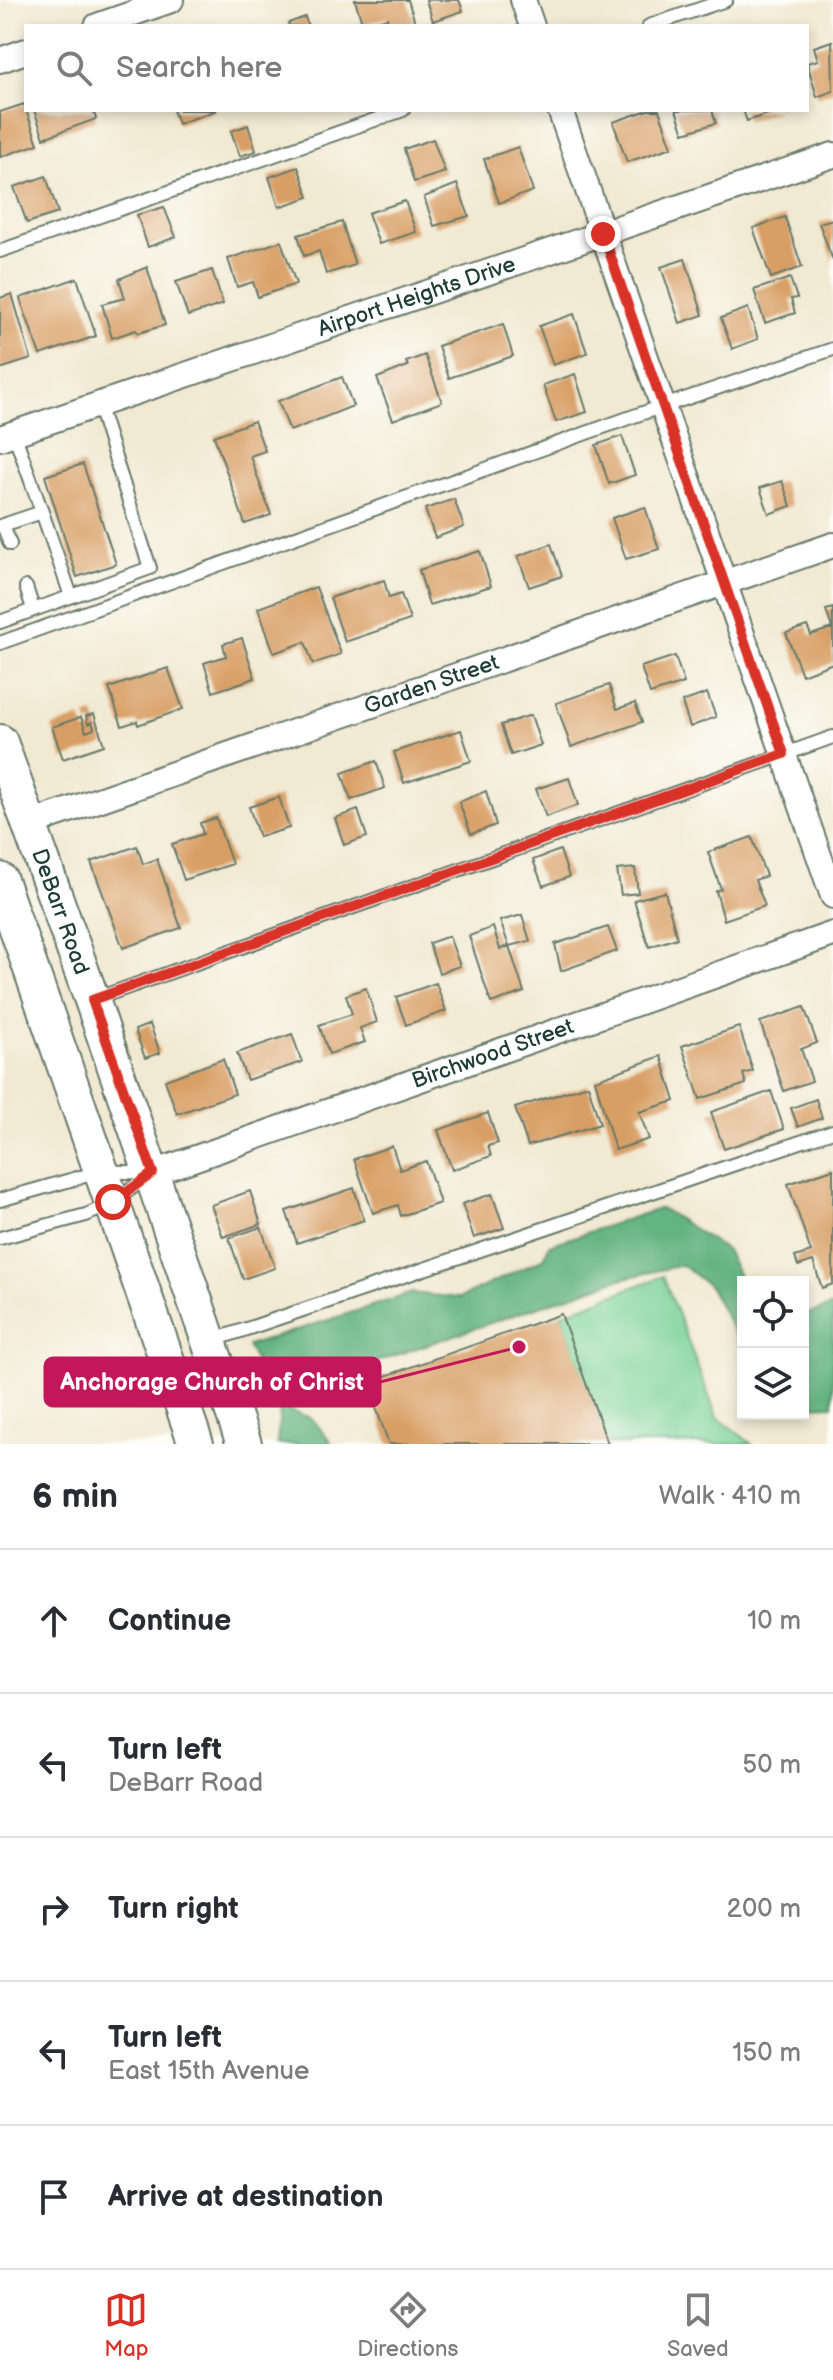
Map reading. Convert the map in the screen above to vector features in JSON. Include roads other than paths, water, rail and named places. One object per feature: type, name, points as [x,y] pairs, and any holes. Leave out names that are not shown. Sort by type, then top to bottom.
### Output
[{"type":"main road","name":"DeBarr Road","points":[[0,742],[153,1173],[244,1444]]},
{"type":"main road","points":[[0,880],[196,1444]]},
{"type":"street","points":[[103,24],[171,0]]},
{"type":"street","points":[[523,0],[531,24]]},
{"type":"street","points":[[0,60],[24,52]]},
{"type":"street","points":[[561,112],[833,896]]},
{"type":"street","name":"Airport Heights Drive","points":[[7,435],[833,155]]},
{"type":"street","name":"Garden Street","points":[[29,824],[833,545]]},
{"type":"street","name":"Birchwood Street","points":[[153,1173],[833,934]]},
{"type":"lane","points":[[655,24],[726,0]]},
{"type":"lane","points":[[0,251],[397,112]]},
{"type":"lane","points":[[0,643],[663,406],[833,349]]},
{"type":"lane","points":[[0,622],[150,568],[98,404]]},
{"type":"lane","points":[[7,435],[42,512],[71,596]]},
{"type":"lane","points":[[10,544],[1,525],[42,512]]},
{"type":"lane","points":[[26,587],[33,609]]},
{"type":"lane","points":[[92,1000],[833,737]]},
{"type":"lane","points":[[210,1342],[833,1131]]},
{"type":"lane","points":[[0,1200],[107,1187],[153,1173]]},
{"type":"lane","points":[[0,1238],[86,1215],[107,1187],[153,1173]]},
{"type":"place","name":"Anchorage Church of Christ","points":[[519,1347]]}]
